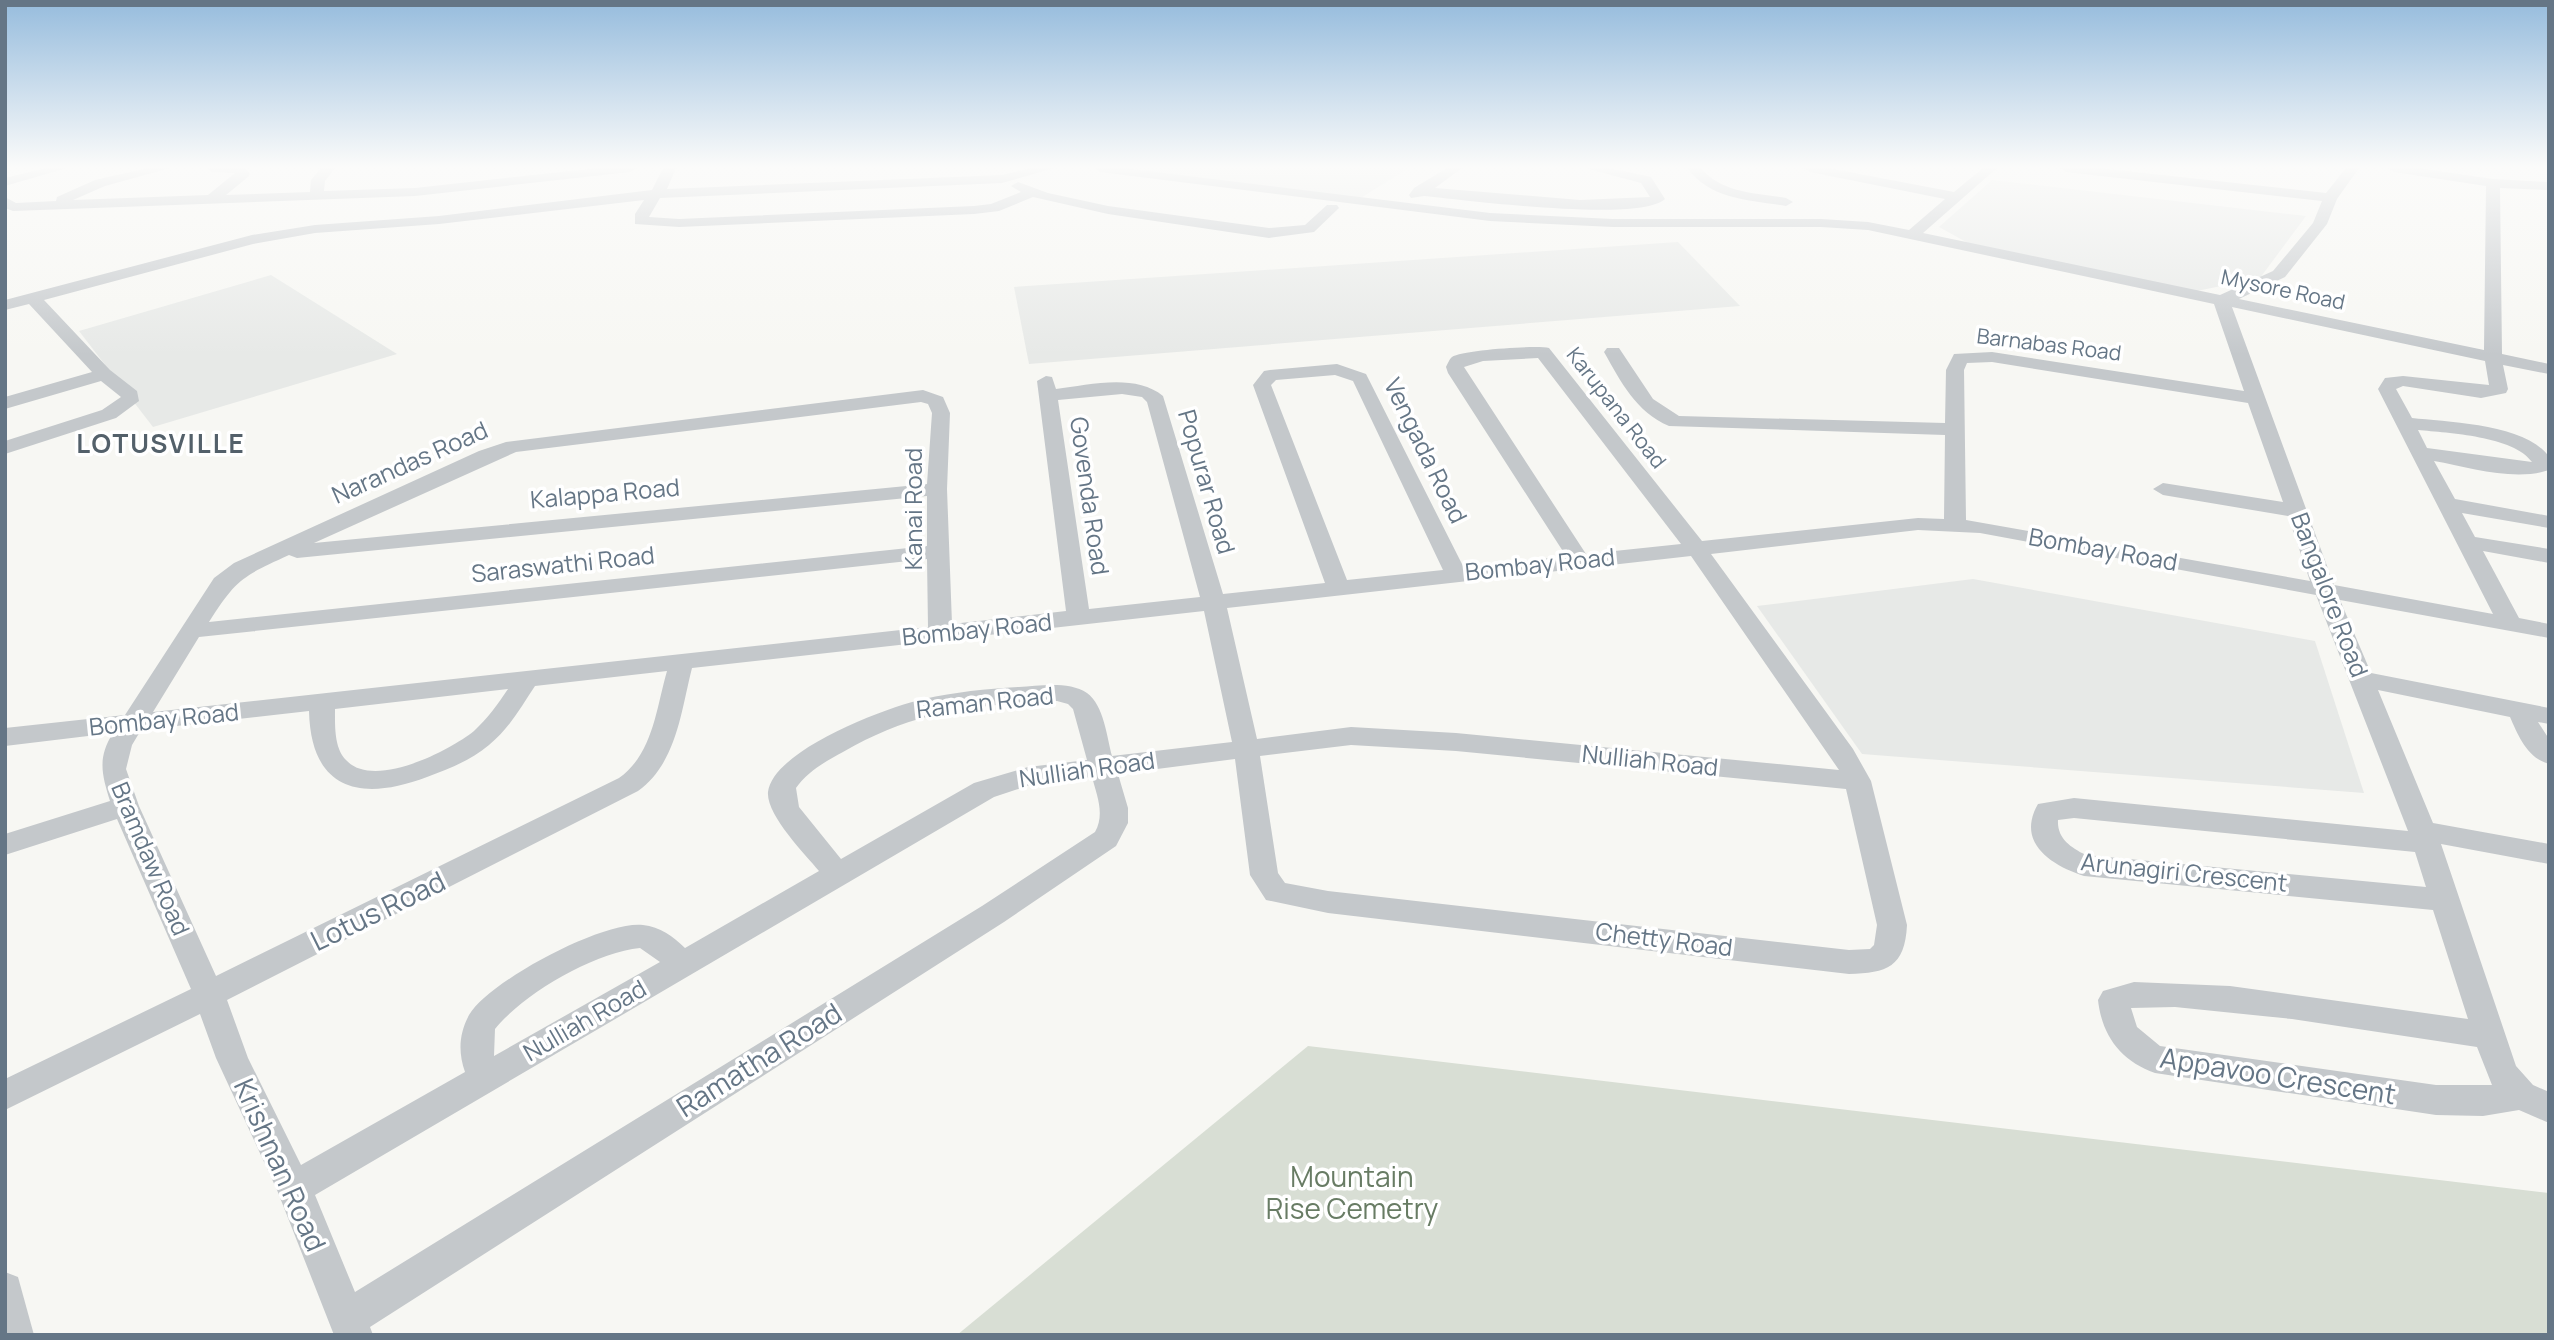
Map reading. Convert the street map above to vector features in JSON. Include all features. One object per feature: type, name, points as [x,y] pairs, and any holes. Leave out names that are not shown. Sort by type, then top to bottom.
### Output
[{"type":"street","points":[[5,305],[290,233],[313,231]]},
{"type":"street","points":[[1251,231],[1269,233],[1294,231]]},
{"type":"street","name":"Mysore Road","points":[[1574,231],[1705,231]]},
{"type":"street","name":"Mysore Road","points":[[1852,231],[1917,236]]},
{"type":"street","name":"Mysore Road","points":[[1886,231],[2549,369]]},
{"type":"street","points":[[1917,236],[1922,231]]},
{"type":"street","points":[[2221,301],[2279,274],[2315,231]]},
{"type":"street","points":[[2493,231],[2493,357],[2500,385],[2495,391],[2403,381],[2391,382],[2387,389],[2510,624]]},
{"type":"street","points":[[5,448],[89,421],[125,406],[130,395],[104,374],[33,298]]},
{"type":"street","name":"Bangalore Road","points":[[2221,301],[2325,590],[2424,837],[2489,1037],[2524,1092]]},
{"type":"street","name":"Karupana Road","points":[[1579,560],[1457,373],[1455,367],[1458,361],[1483,356],[1543,352],[1696,548]]},
{"type":"street","points":[[1613,352],[1645,402],[1662,416],[1676,422],[1955,429]]},
{"type":"street","name":"Barnabas Road","points":[[1955,524],[1955,370],[1956,361],[1967,356],[1992,356],[2257,399]]},
{"type":"street","name":"Vengada Road","points":[[1339,589],[1262,385],[1270,375],[1337,369],[1360,378],[1455,574]]},
{"type":"street","points":[[5,403],[104,374]]},
{"type":"street","name":"Popurar Road","points":[[1047,387],[1140,389],[1152,394],[1214,604]]},
{"type":"street","name":"Govenda Road","points":[[1047,387],[1079,619]]},
{"type":"street","name":"Kanai Road","points":[[923,396],[936,401],[941,413],[937,489],[940,633]]},
{"type":"street","name":"Narandas Road","points":[[132,723],[192,631],[209,599],[229,576],[475,460],[513,446],[923,396]]},
{"type":"street","points":[[2404,423],[2512,440],[2538,453],[2544,464],[2539,469],[2521,468],[2419,452]]},
{"type":"street","name":"Kalappa Road","points":[[279,552],[937,489]]},
{"type":"street","points":[[2162,489],[2297,511]]},
{"type":"street","points":[[2447,504],[2549,522]]},
{"type":"street","name":"Bombay Road","points":[[5,737],[322,704],[1214,604],[1579,560],[1918,524],[1955,524],[2549,631]]},
{"type":"street","points":[[2467,542],[2549,556]]},
{"type":"street","name":"Chetty Road","points":[[1214,604],[1246,747],[1261,863],[1269,886],[1276,892],[1328,902],[1849,962],[1885,957],[1892,947],[1892,926],[1858,781],[1823,722],[1696,548]]},
{"type":"street","name":"Saraswathi Road","points":[[192,631],[939,551]]},
{"type":"street","name":"Lotus Road","points":[[5,1095],[623,789],[641,775],[649,764],[659,740],[681,664]]},
{"type":"street","points":[[2361,679],[2549,716]]},
{"type":"street","points":[[322,704],[321,728],[330,758],[338,771],[357,781],[385,782],[431,766],[474,744],[502,715],[526,680]]},
{"type":"street","name":"Raman Road","points":[[839,876],[787,812],[782,800],[782,789],[799,765],[882,721],[923,707],[965,700],[1067,694],[1085,706],[1104,767]]},
{"type":"street","points":[[2520,711],[2533,739],[2549,755]]},
{"type":"street","name":"Bramdaw Road","points":[[132,723],[114,757],[113,769],[125,807],[209,995]]},
{"type":"street","name":"Nulliah Road","points":[[295,1188],[984,790],[1028,776],[1246,747],[1351,736],[1387,736],[1858,781]]},
{"type":"street","name":"Ramatha Road","points":[[350,1327],[1098,845],[1111,832],[1114,823],[1104,767]]},
{"type":"street","points":[[8,846],[125,807]]},
{"type":"street","name":"Arunagiri Crescent","points":[[2424,837],[2099,810],[2048,811],[2043,824],[2045,834],[2060,854],[2084,865],[2444,900]]},
{"type":"street","points":[[2424,837],[2549,854]]},
{"type":"street","points":[[485,1079],[476,1058],[476,1039],[490,1010],[503,998],[585,952],[628,936],[654,938],[683,965]]},
{"type":"street","name":"Appavoo Crescent","points":[[2489,1037],[2372,1016],[2184,996],[2127,993],[2114,1000],[2119,1025],[2128,1041],[2142,1054],[2155,1059],[2436,1100],[2483,1101],[2524,1092]]},
{"type":"street","name":"Krishnan Road","points":[[209,995],[232,1058],[295,1188],[350,1327]]},
{"type":"street","points":[[5,1290],[15,1335]]},
{"type":"shaded area","points":[[1945,231],[2295,231],[2260,278],[2192,292],[1977,248]]},
{"type":"shaded area","points":[[1678,242],[1740,306],[1029,364],[1014,287]]},
{"type":"shaded area","points":[[271,275],[397,354],[153,427],[79,331]]},
{"type":"shaded area","points":[[1973,579],[2315,641],[2364,793],[1862,754],[1757,606]]},
{"type":"green space","name":"Mountain Rise Cemetry","points":[[1308,1046],[2549,1193],[2549,1335],[957,1335]]},
{"type":"district","name":"LOTUSVILLE","points":[[161,444]]}]
